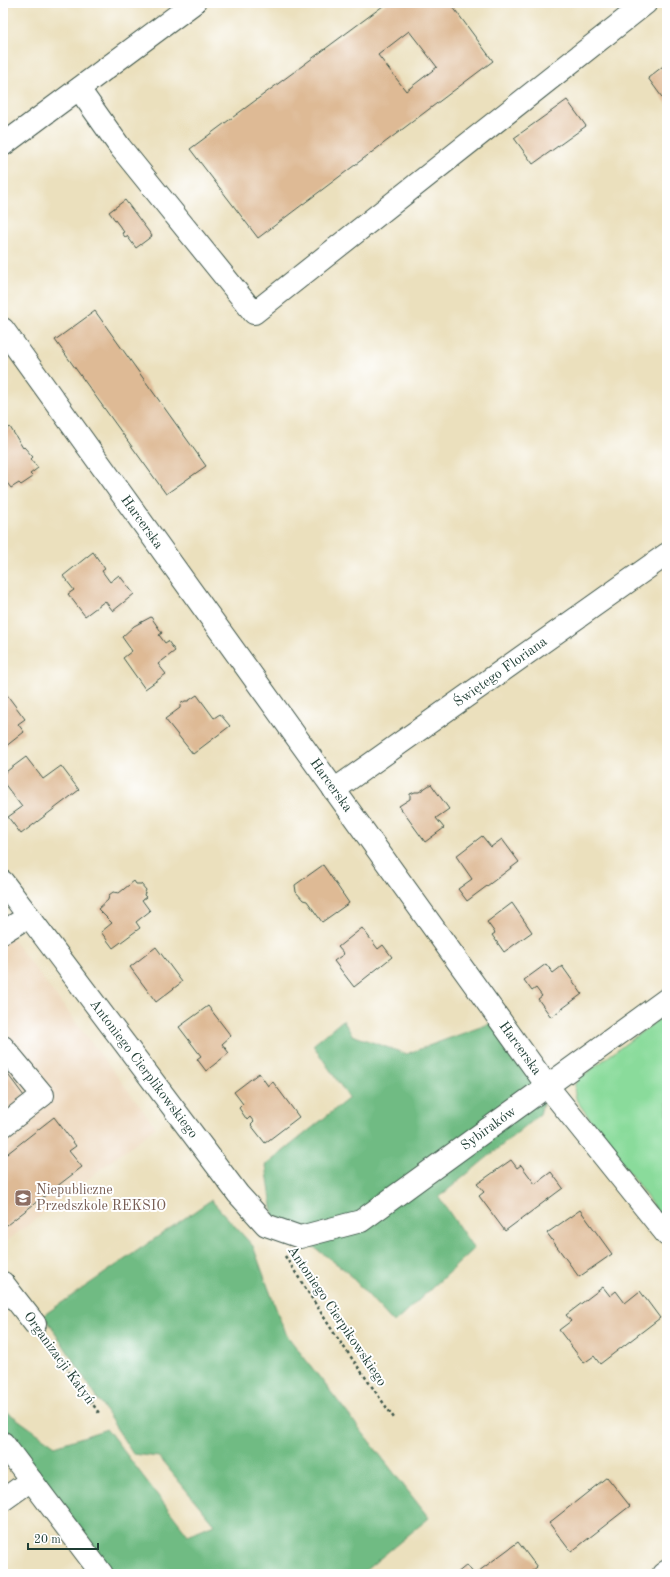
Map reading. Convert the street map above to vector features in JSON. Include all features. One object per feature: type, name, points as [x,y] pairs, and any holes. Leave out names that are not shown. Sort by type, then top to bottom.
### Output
[{"type":"street","points":[[3,145],[194,3]]},
{"type":"street","points":[[79,89],[120,147],[254,313],[646,3]]},
{"type":"street","name":"Harcerska","points":[[3,329],[548,1086],[667,1235]]},
{"type":"street","name":"Świętego Floriana","points":[[334,790],[667,554]]},
{"type":"street","name":"Antoniego Cierplikowskiego","points":[[3,882],[238,1194],[266,1225],[300,1237]]},
{"type":"street","points":[[3,932],[29,916]]},
{"type":"street","name":"Sybiraków","points":[[300,1237],[362,1221],[667,999]]},
{"type":"street","points":[[3,1047],[43,1095],[3,1126]]},
{"type":"street","name":"Organizacji Katyń","points":[[3,1283],[35,1324]]},
{"type":"street","points":[[3,1443],[102,1574]]},
{"type":"street","points":[[3,1500],[31,1480]]},
{"type":"street","points":[[664,1574],[667,1571]]},
{"type":"path","name":"Antoniego Cierpikowskiego","points":[[266,1225],[334,1333],[394,1418]]},
{"type":"path","name":"Organizacji Katyń","points":[[35,1324],[99,1413]]},
{"type":"shaded area","points":[[3,927],[156,1127],[3,1244]]},
{"type":"green space","points":[[667,1013],[667,1225],[577,1101],[574,1090],[577,1080]]},
{"type":"green space","points":[[343,1020],[352,1035],[406,1054],[500,1020],[548,1087],[540,1114],[439,1197],[474,1249],[394,1323],[345,1270],[300,1237],[275,1228],[266,1165],[349,1098],[313,1045]]},
{"type":"green space","points":[[211,1200],[253,1246],[285,1333],[429,1518],[361,1574],[114,1574],[3,1427],[3,1414],[6,1411],[55,1446],[107,1429],[188,1535],[214,1524],[159,1457],[133,1454],[44,1315]]},
{"type":"building","points":[[387,3],[450,3],[493,61],[258,238],[190,149]],"holes":[[[409,31],[437,67],[406,91],[378,55]]]},
{"type":"building","points":[[667,63],[667,104],[648,78]]},
{"type":"building","points":[[567,100],[586,126],[533,164],[514,138]]},
{"type":"building","points":[[125,200],[152,236],[136,248],[127,236],[125,237],[122,233],[124,232],[109,212]]},
{"type":"building","points":[[95,311],[206,466],[166,494],[55,340]]},
{"type":"building","points":[[10,427],[23,448],[24,447],[33,457],[31,459],[38,468],[30,474],[33,477],[21,485],[19,483],[11,488],[4,479],[3,480],[3,433]]},
{"type":"building","points":[[93,552],[105,569],[102,571],[110,582],[119,575],[134,594],[113,611],[105,601],[85,616],[68,594],[74,590],[63,576]]},
{"type":"building","points":[[151,617],[162,633],[159,635],[165,643],[168,641],[175,651],[158,664],[166,674],[145,689],[123,658],[132,651],[122,637],[134,626]]},
{"type":"building","points":[[7,695],[25,719],[18,724],[24,732],[5,747],[3,745],[3,699]]},
{"type":"building","points":[[197,695],[214,718],[220,714],[230,726],[193,754],[165,719],[180,708],[180,704]]},
{"type":"building","points":[[26,757],[43,779],[61,766],[79,790],[21,834],[8,817],[22,807],[3,782],[3,774]]},
{"type":"building","points":[[431,784],[449,809],[436,818],[444,828],[425,842],[399,806],[410,799],[410,794],[419,792]]},
{"type":"building","points":[[482,836],[491,847],[502,839],[519,862],[467,901],[458,889],[472,879],[456,856]]},
{"type":"building","points":[[323,865],[349,903],[322,922],[307,901],[303,900],[296,892],[295,885]]},
{"type":"building","points":[[134,881],[136,884],[141,884],[146,890],[144,895],[146,897],[142,900],[150,911],[136,922],[140,928],[113,948],[101,932],[112,923],[98,909],[108,900],[109,895],[113,892],[119,893]]},
{"type":"building","points":[[512,903],[532,932],[504,952],[492,935],[495,933],[487,922]]},
{"type":"building","points":[[362,928],[378,949],[383,945],[392,957],[354,987],[334,961],[344,954],[338,947]]},
{"type":"building","points":[[156,947],[182,982],[156,1002],[130,967]]},
{"type":"building","points":[[546,964],[553,973],[562,966],[582,994],[551,1017],[538,999],[542,996],[536,988],[532,991],[524,980]]},
{"type":"building","points":[[208,1006],[231,1036],[222,1044],[229,1053],[206,1071],[197,1059],[201,1056],[179,1027]]},
{"type":"building","points":[[3,1068],[27,1100],[3,1118]]},
{"type":"building","points":[[259,1073],[268,1086],[273,1082],[299,1117],[265,1143],[251,1125],[254,1122],[250,1117],[247,1120],[239,1108],[243,1104],[234,1092]]},
{"type":"building","name":"Niepubliczne Przedszkole REKSIO","points":[[54,1117],[76,1146],[69,1151],[82,1167],[3,1228],[3,1157]]},
{"type":"building","points":[[511,1160],[517,1168],[521,1165],[535,1184],[551,1172],[563,1188],[505,1231],[479,1196],[484,1192],[477,1184]]},
{"type":"building","points":[[580,1210],[612,1254],[579,1277],[547,1233]]},
{"type":"building","points":[[603,1287],[610,1296],[616,1291],[625,1303],[640,1291],[660,1318],[600,1364],[594,1356],[584,1363],[559,1330],[571,1321],[566,1315]]},
{"type":"building","points":[[607,1477],[630,1506],[571,1552],[549,1523]]},
{"type":"building","points":[[518,1542],[537,1567],[528,1574],[475,1574]]},
{"type":"building","points":[[467,1565],[474,1574],[456,1574]]},
{"type":"place","name":"Niepubliczne Przedszkole REKSIO","points":[[23,1198]]}]
